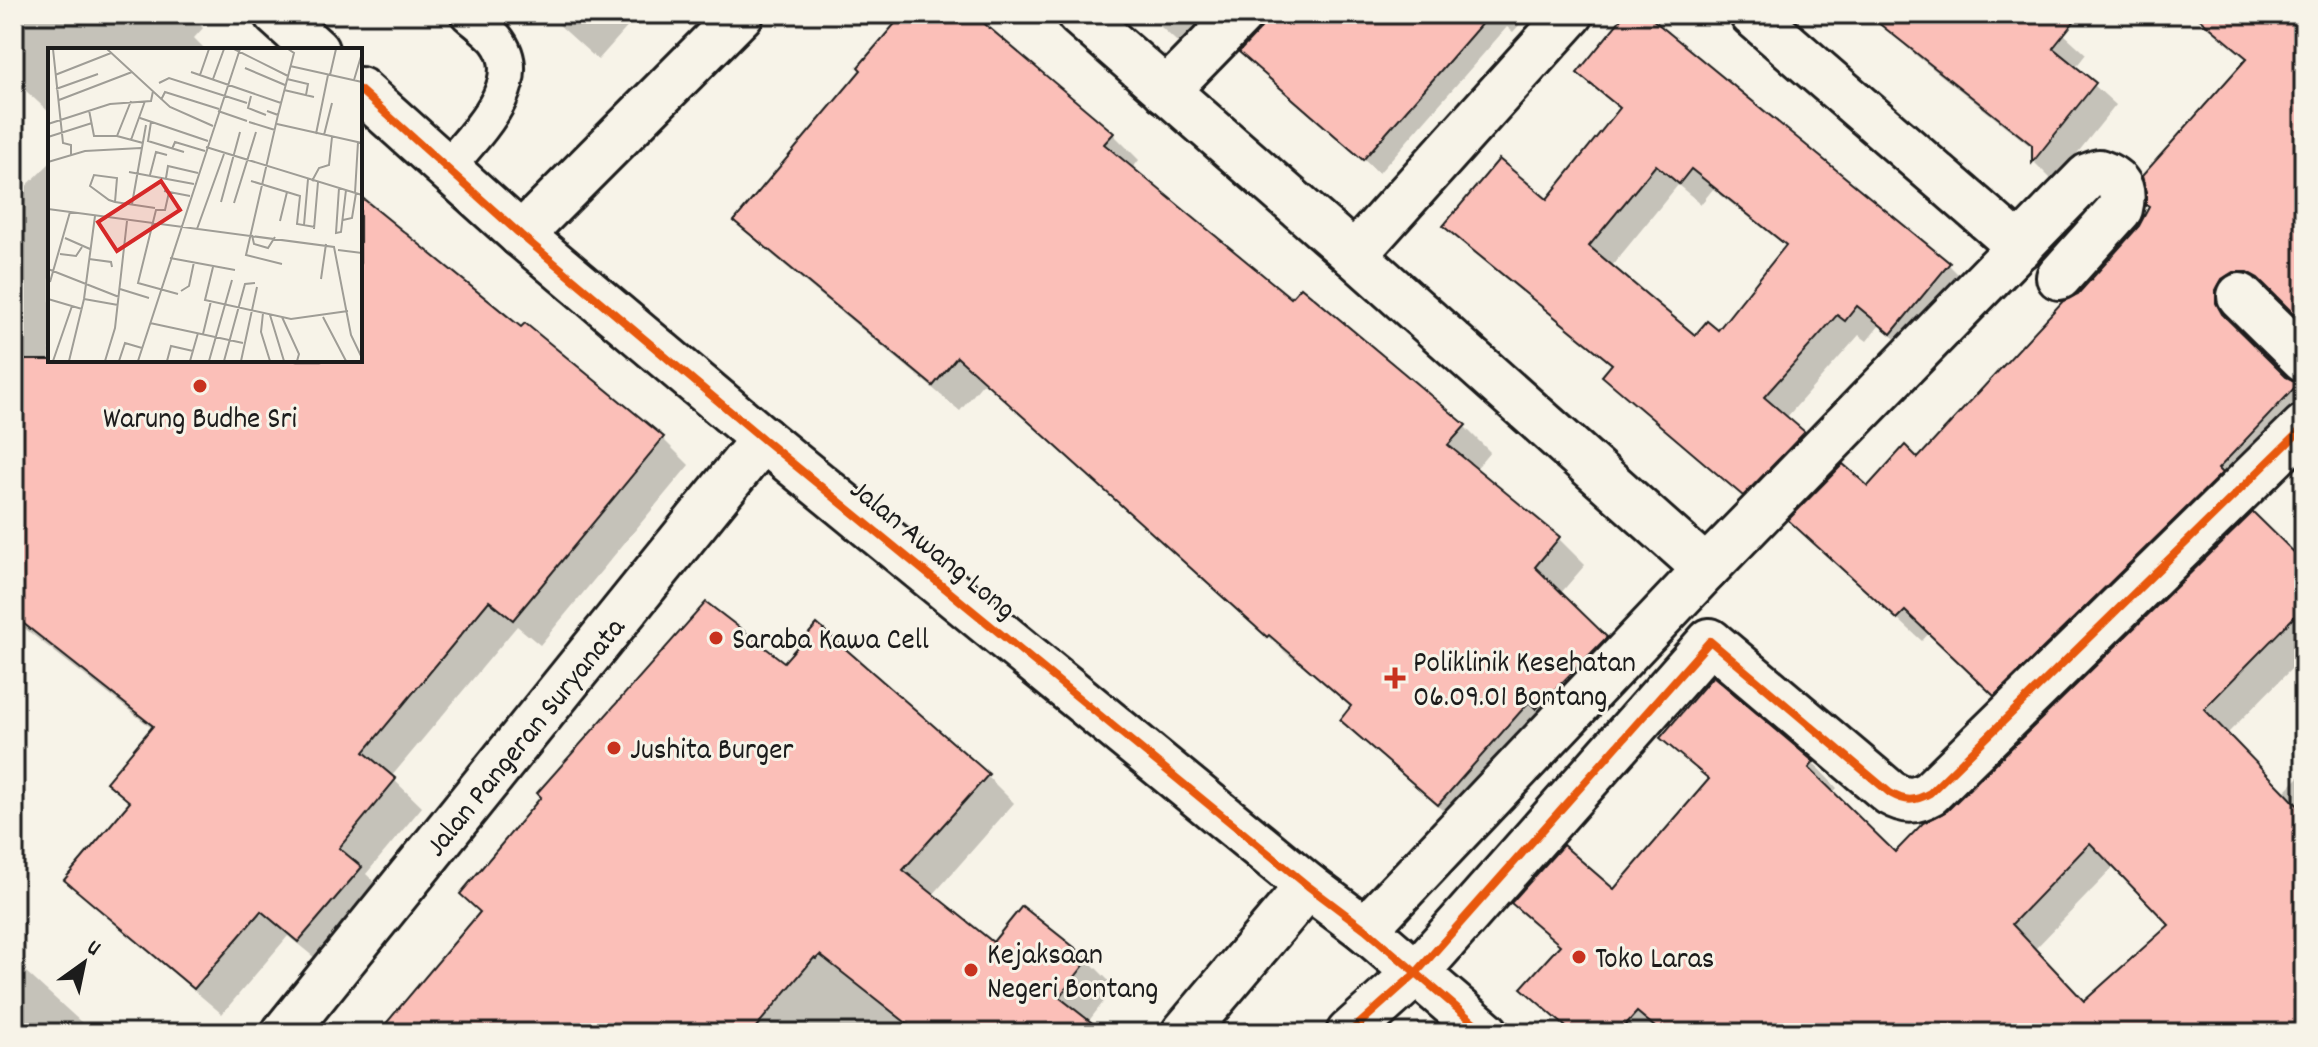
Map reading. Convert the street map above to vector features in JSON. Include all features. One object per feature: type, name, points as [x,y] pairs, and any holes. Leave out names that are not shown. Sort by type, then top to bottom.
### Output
[{"type":"street","points":[[276,14],[314,48]]},
{"type":"street","points":[[521,235],[741,14]]},
{"type":"street","points":[[1079,14],[1706,569]]},
{"type":"street","points":[[1166,91],[1241,14]]},
{"type":"street","points":[[1354,255],[1571,14]]},
{"type":"street","points":[[1752,14],[2020,247]]},
{"type":"street","name":"Jalan Awang Long","points":[[362,92],[521,235],[763,439],[1308,886],[1365,929],[1486,1033]]},
{"type":"street","points":[[1365,929],[1706,569],[2088,176],[2099,172],[2108,175],[2118,184],[2123,196],[2120,209],[2059,277]]},
{"type":"street","points":[[2240,296],[2304,359]]},
{"type":"street","points":[[1349,1033],[1416,973],[1710,641],[1890,793],[1905,801],[1918,799],[1930,793],[2304,427]]},
{"type":"street","name":"Jalan Pangeran Suryanata","points":[[284,1033],[763,439]]},
{"type":"street","points":[[1184,1033],[1308,886]]},
{"type":"lane","points":[[447,168],[494,110],[504,87],[506,64],[497,40],[468,14]]},
{"type":"building","points":[[903,14],[973,14],[1114,133],[1104,144],[1291,298],[1301,287],[1466,425],[1448,445],[1560,537],[1535,567],[1607,637],[1536,709],[1529,702],[1438,805],[1340,720],[1351,706],[1269,635],[1267,637],[957,357],[933,386],[734,221],[861,70],[858,67]]},
{"type":"building","points":[[1265,14],[1490,14],[1363,160],[1239,52],[1259,31]]},
{"type":"building","points":[[1625,14],[1646,14],[1950,263],[1891,334],[1857,306],[1845,321],[1837,315],[1764,397],[1805,432],[1743,496],[1602,376],[1612,364],[1443,226],[1499,159],[1547,199],[1620,108],[1577,73]],"holes":[[[1656,165],[1679,184],[1691,169],[1786,245],[1718,330],[1707,321],[1695,335],[1589,246]]]},
{"type":"building","points":[[1867,14],[2080,14],[2053,48],[2096,83],[2032,163],[2032,145]]},
{"type":"building","points":[[2194,14],[2304,14],[2304,324],[2258,278],[2247,272],[2233,272],[2222,279],[2216,290],[2216,303],[2222,314],[2286,377],[2299,383],[2218,469],[2222,473],[1994,696],[1905,611],[1897,619],[1788,520],[1843,464],[1868,486],[1905,445],[1918,458],[2063,301],[2078,294],[2139,226],[2149,207],[2146,205],[2142,176],[2247,58]]},
{"type":"building","points":[[362,198],[521,327],[525,323],[664,437],[513,620],[489,601],[364,752],[396,779],[339,848],[362,867],[298,942],[261,911],[194,989],[64,880],[130,802],[106,782],[153,726],[14,616],[14,360],[362,362]]},
{"type":"building","points":[[2253,512],[2304,562],[2304,607],[2204,709],[2304,812],[2304,1033],[1662,1033],[1637,1012],[1618,1033],[1573,1033],[1521,988],[1560,945],[1511,903],[1563,845],[1614,889],[1709,779],[1660,738],[1713,676],[1814,762],[1809,768],[1895,852],[1923,823],[1947,811]],"holes":[[[2090,843],[2169,925],[2084,1001],[2012,924]]]},
{"type":"building","points":[[706,602],[784,662],[817,624],[989,774],[903,870],[993,942],[1022,906],[1089,959],[1059,997],[1105,1033],[919,1033],[820,955],[814,958],[751,1033],[378,1033],[480,912],[460,894],[541,797],[537,793]]},
{"type":"cycle path","points":[[362,92],[521,235],[763,439],[1308,886],[1365,929],[1486,1033]]},
{"type":"cycle path","points":[[1349,1033],[1416,973],[1710,641],[1890,793],[1910,800],[1919,798],[1930,793],[2304,427]]},
{"type":"place","name":"Warung Budhe Sri","points":[[200,386]]},
{"type":"place","name":"Saraba Kawa Cell","points":[[716,638]]},
{"type":"place","name":"Poliklinik Kesehatan 06.09.01 Bontang","points":[[1395,678]]},
{"type":"place","name":"Jushita Burger","points":[[614,748]]},
{"type":"place","name":"Toko Laras","points":[[1579,957]]},
{"type":"place","name":"Kejaksaan Negeri Bontang","points":[[971,970]]}]
